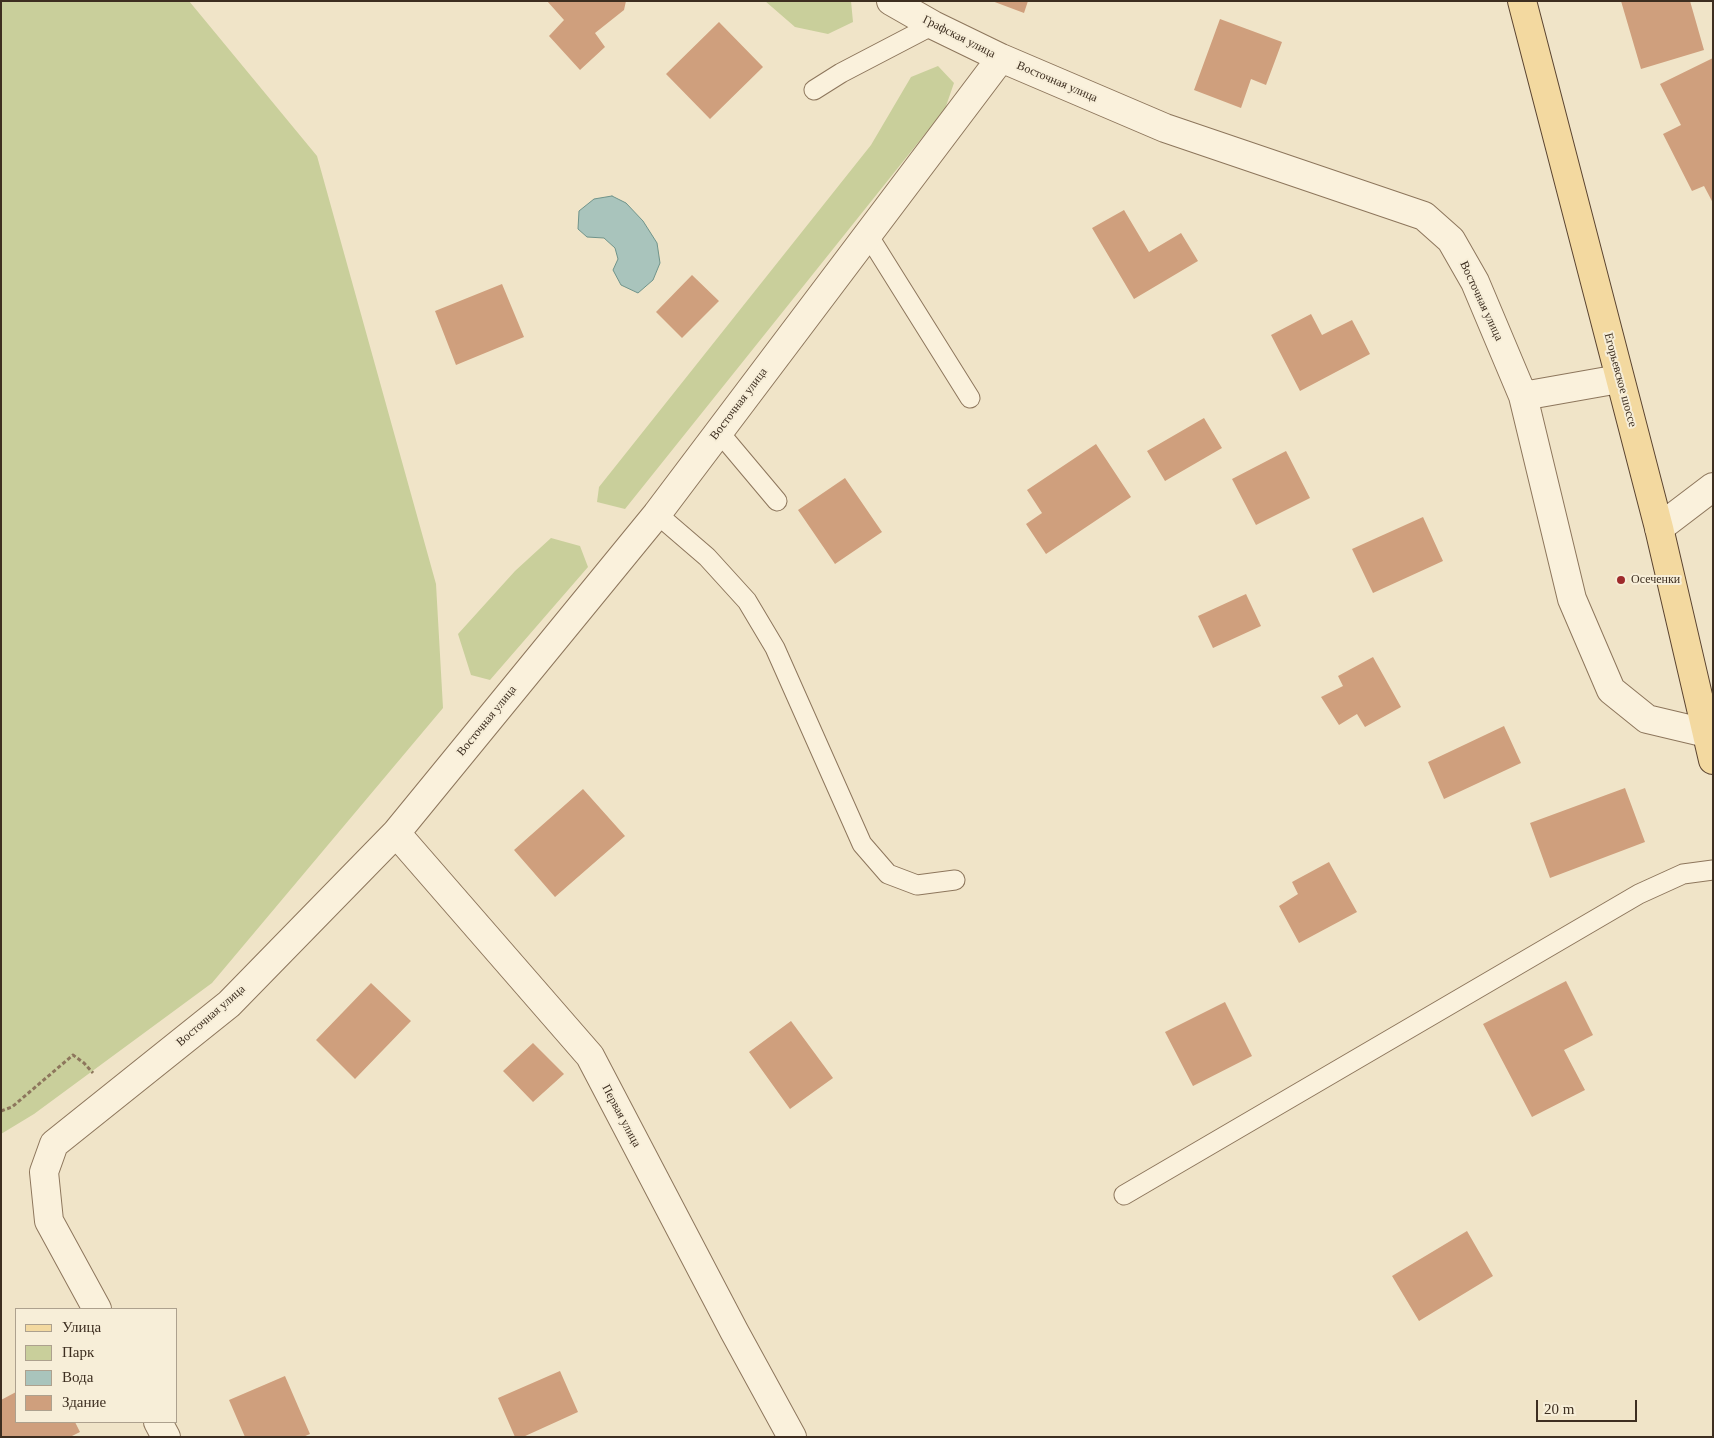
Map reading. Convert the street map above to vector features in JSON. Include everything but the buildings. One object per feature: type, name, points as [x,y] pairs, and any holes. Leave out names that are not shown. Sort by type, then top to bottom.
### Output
[{"type":"main road","name":"Егорьевское шоссе","points":[[1522,1],[1659,528],[1713,760]]},
{"type":"street","name":"Графская улица","points":[[903,4],[933,25],[1001,58]]},
{"type":"street","name":"Восточная улица","points":[[96,1308],[49,1221],[44,1172],[54,1144],[229,1004],[396,833],[657,514],[1001,58],[1165,128],[1424,216],[1451,240],[1475,282],[1523,396],[1572,599],[1611,690],[1647,719],[1706,733]]},
{"type":"street","points":[[1523,396],[1620,379]]},
{"type":"street","points":[[1659,528],[1713,487]]},
{"type":"street","name":"Первая улица","points":[[396,833],[590,1056],[734,1331],[792,1437]]},
{"type":"street","points":[[159,1423],[166,1437]]},
{"type":"lane","points":[[814,90],[841,73],[933,25]]},
{"type":"lane","points":[[868,235],[970,398]]},
{"type":"lane","points":[[719,432],[777,501]]},
{"type":"lane","points":[[657,514],[707,557],[747,601],[775,648],[862,844],[888,874],[917,885],[955,880]]},
{"type":"lane","points":[[1124,1195],[1639,894],[1683,874],[1713,870]]},
{"type":"path","points":[[1,1111],[12,1107],[73,1055],[84,1063],[96,1076]]},
{"type":"green space","points":[[1,1],[189,1],[317,156],[436,584],[443,708],[212,983],[34,1114],[1,1134]]},
{"type":"green space","points":[[765,1],[851,1],[853,22],[828,34],[795,27]]},
{"type":"green space","points":[[938,66],[954,83],[945,109],[625,509],[597,502],[599,487],[871,145],[911,77]]},
{"type":"green space","points":[[551,538],[580,546],[588,567],[490,680],[471,675],[458,634],[515,571]]},
{"type":"water","points":[[612,196],[626,203],[643,221],[657,243],[660,263],[653,280],[638,293],[621,285],[613,270],[618,259],[615,248],[604,238],[587,237],[578,229],[579,211],[594,199]]},
{"type":"place","name":"Осеченки","points":[[1621,580]]}]
